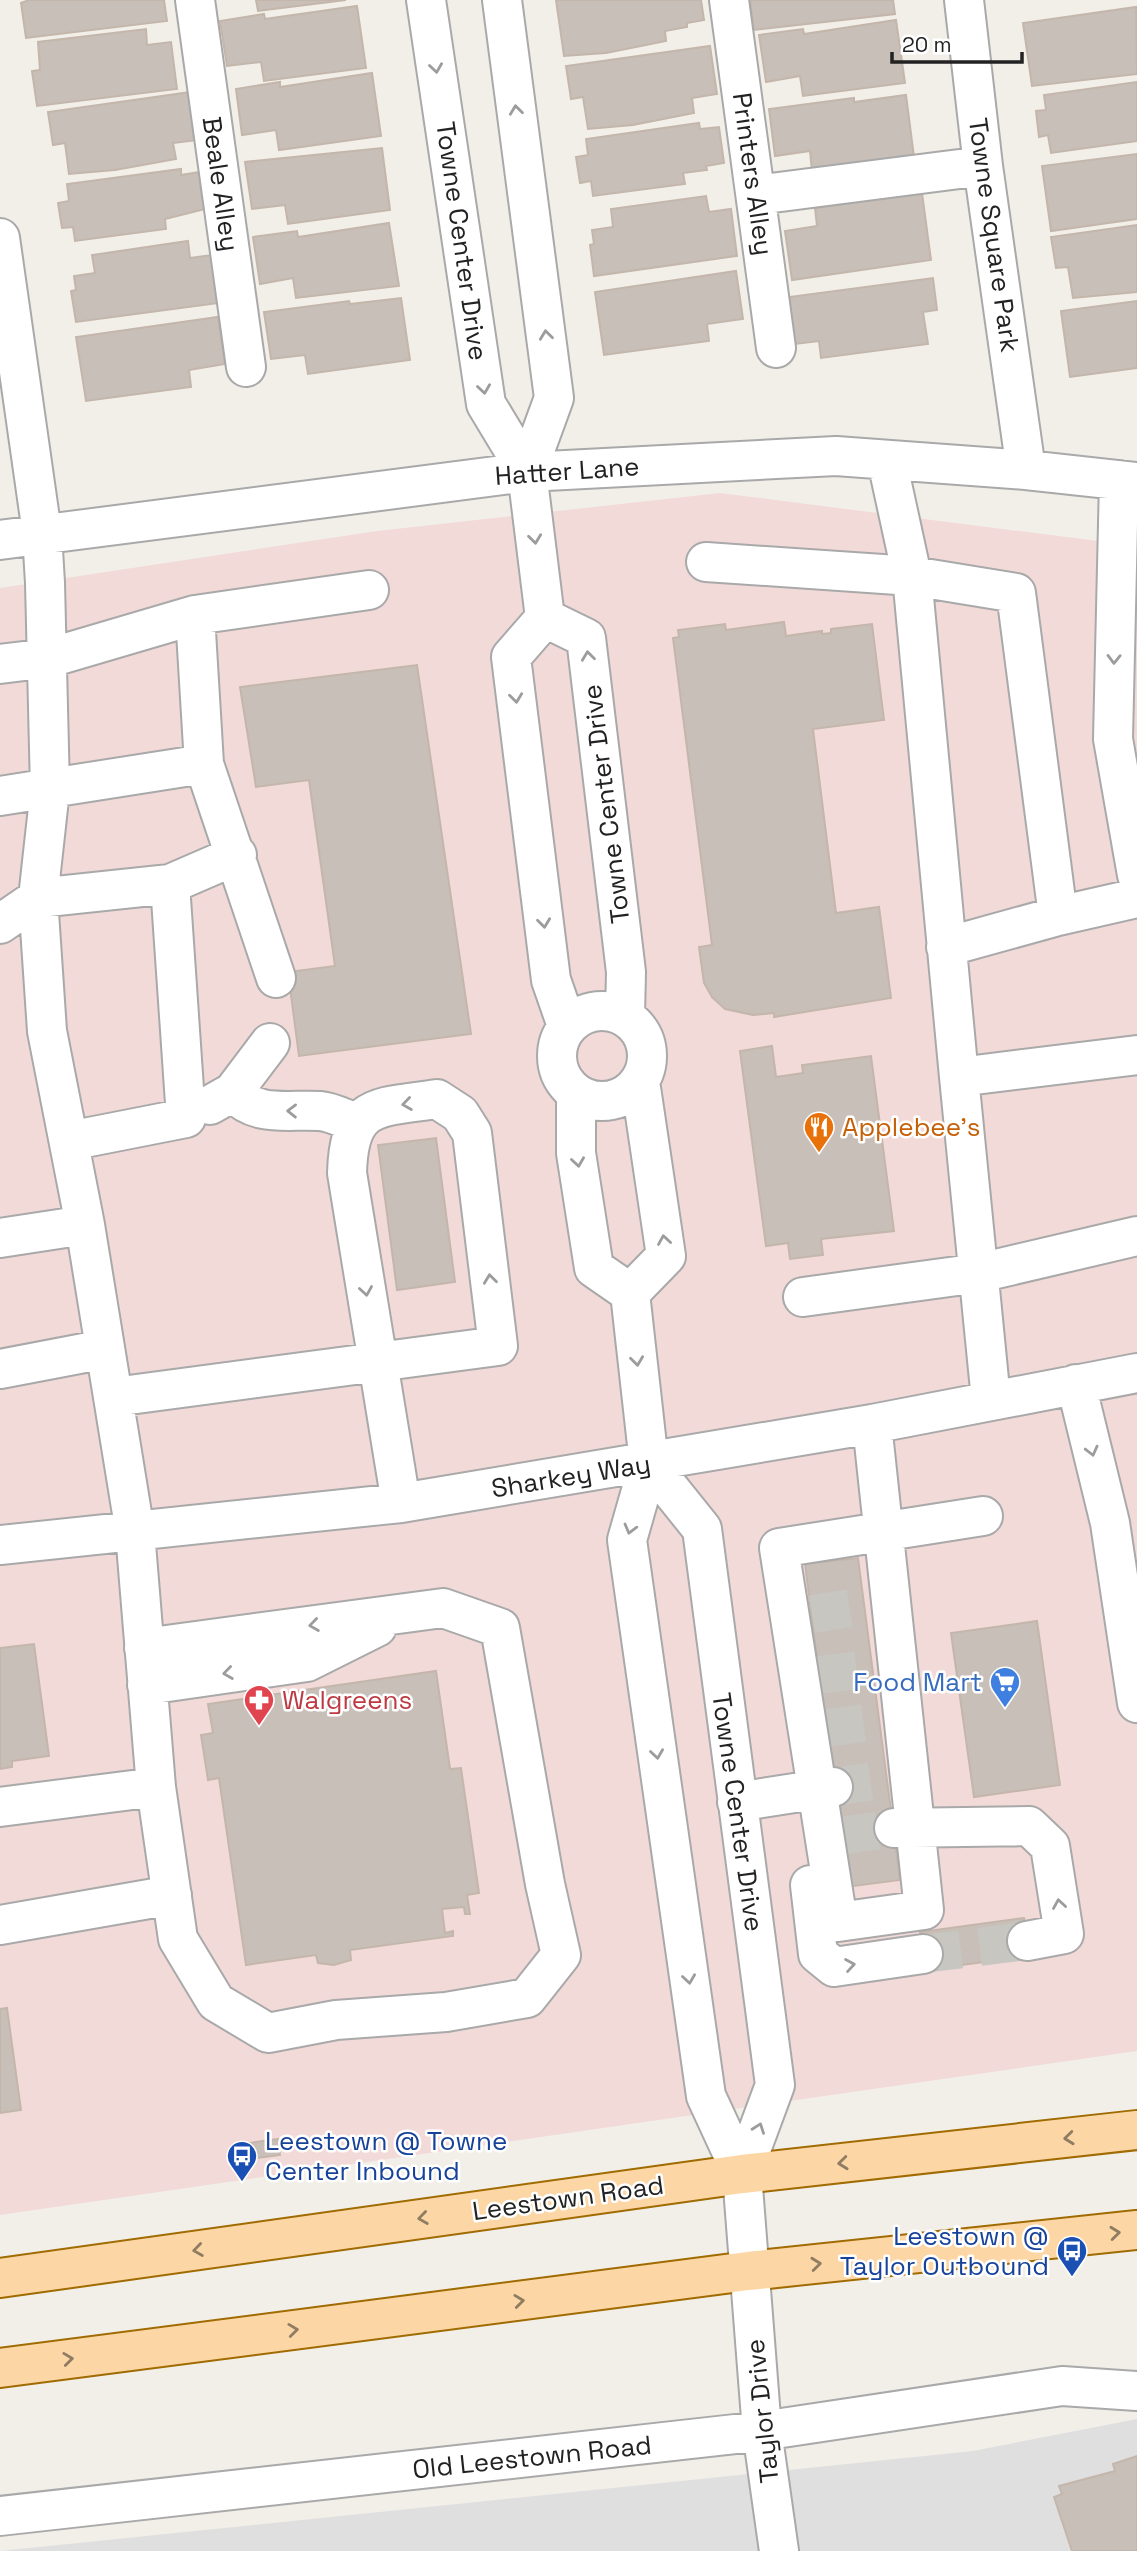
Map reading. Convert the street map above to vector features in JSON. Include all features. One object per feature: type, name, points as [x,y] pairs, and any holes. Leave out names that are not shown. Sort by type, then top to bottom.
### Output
[{"type":"main road","name":"Leestown Road","points":[[0,2278],[742,2174],[1137,2130]]},
{"type":"main road","points":[[0,2368],[748,2271],[1137,2230]]},
{"type":"street","name":"Beale Alley","points":[[195,0],[246,367]]},
{"type":"street","name":"Towne Center Drive","points":[[426,0],[486,404],[527,472],[545,618],[586,638],[626,972],[625,1016]]},
{"type":"street","name":"Towne Center Drive","points":[[502,0],[554,398],[527,472]]},
{"type":"street","name":"Printers Alley","points":[[729,0],[776,348]]},
{"type":"street","name":"Towne Square Park","points":[[964,0],[983,166],[1026,470]]},
{"type":"street","points":[[756,195],[983,166]]},
{"type":"street","points":[[1,253],[42,533],[50,658],[50,790],[37,898],[47,1031],[85,1225],[135,1532],[145,1667],[156,1787],[178,1938],[216,2002],[268,2033],[336,2020],[446,2012],[527,1998],[561,1955],[545,1884],[500,1628],[443,1608],[407,1613],[307,1662],[145,1667]]},
{"type":"street","name":"Hatter Lane","points":[[0,540],[527,472],[836,456],[1026,470],[1128,482]]},
{"type":"street","points":[[887,461],[912,576],[991,1400]]},
{"type":"street","points":[[1128,482],[1126,593],[1113,740],[1137,875]]},
{"type":"street","points":[[706,562],[912,576],[1016,593],[1058,916]]},
{"type":"street","points":[[0,664],[50,658],[195,615],[369,590]]},
{"type":"street","points":[[195,615],[204,764],[237,855],[276,978]]},
{"type":"street","points":[[545,618],[511,657],[551,980],[567,1026]]},
{"type":"street","points":[[0,796],[204,764]]},
{"type":"street","points":[[0,924],[37,898],[170,884],[237,855]]},
{"type":"street","points":[[170,884],[186,1118]]},
{"type":"street","points":[[946,947],[1058,916],[1137,898]]},
{"type":"street","points":[[594,1010],[625,1016],[636,1026],[647,1052],[646,1067],[640,1081],[618,1099],[603,1102],[576,1094],[565,1083],[558,1069],[556,1055],[559,1039],[567,1026],[594,1010]]},
{"type":"street","points":[[69,1141],[186,1118],[233,1092],[270,1044]]},
{"type":"street","points":[[959,1077],[1137,1055]]},
{"type":"street","points":[[576,1094],[576,1153],[594,1268],[630,1293],[666,1256],[640,1081]]},
{"type":"street","points":[[233,1092],[243,1103],[260,1110],[323,1111],[356,1123]]},
{"type":"street","points":[[114,1397],[378,1363],[498,1346],[472,1133],[460,1114],[437,1099],[376,1108],[356,1123],[347,1143],[346,1173],[378,1363],[401,1503]]},
{"type":"street","points":[[0,1238],[85,1225]]},
{"type":"street","points":[[803,1297],[979,1273],[1137,1236]]},
{"type":"street","name":"Towne Center Drive","points":[[630,1293],[649,1464],[627,1539],[706,2096],[742,2174],[748,2271]]},
{"type":"street","points":[[0,1369],[105,1349]]},
{"type":"street","name":"Sharkey Way","points":[[0,1545],[401,1503],[649,1464],[1137,1373]]},
{"type":"street","points":[[1076,1384],[1110,1523],[1137,1703]]},
{"type":"street","points":[[872,1424],[883,1532],[878,1604],[904,1827],[924,1910],[838,1922],[832,1837],[801,1616],[779,1548],[883,1532],[983,1517]]},
{"type":"street","name":"Towne Center Drive","points":[[649,1464],[702,1529],[775,2085],[742,2174]]},
{"type":"street","points":[[0,1807],[156,1787]]},
{"type":"street","points":[[737,1802],[825,1789]]},
{"type":"street","points":[[904,1827],[1029,1826],[1050,1846],[1064,1934],[1027,1941]]},
{"type":"street","points":[[832,1837],[805,1846],[818,1954],[834,1967],[923,1954]]},
{"type":"street","points":[[0,1925],[172,1895]]},
{"type":"street","name":"Taylor Drive","points":[[748,2271],[762,2431],[779,2551]]},
{"type":"street","name":"Old Leestown Road","points":[[0,2516],[762,2431],[1062,2386],[1137,2391]]},
{"type":"shaded area","points":[[720,493],[1137,546],[1137,2051],[0,2215],[0,588],[377,531]]},
{"type":"shaded area","points":[[1137,2419],[1137,2551],[0,2551],[973,2451]]},
{"type":"building","points":[[29,0],[164,0],[167,21],[26,38],[21,3]]},
{"type":"building","points":[[256,0],[346,0],[258,11]]},
{"type":"building","points":[[556,0],[701,0],[704,20],[687,23],[687,27],[665,31],[666,41],[606,53],[564,56]]},
{"type":"building","points":[[750,0],[893,0],[895,14],[754,30]]},
{"type":"building","points":[[357,6],[366,68],[264,81],[261,62],[227,66],[220,21],[264,14],[265,19]]},
{"type":"building","points":[[1136,7],[1137,74],[1032,86],[1023,23]]},
{"type":"building","points":[[896,20],[905,83],[803,96],[800,76],[766,82],[759,35],[803,29],[804,34]]},
{"type":"building","points":[[146,29],[147,45],[171,42],[177,89],[37,106],[32,71],[40,70],[38,42]]},
{"type":"building","points":[[710,46],[717,94],[692,98],[694,113],[633,125],[588,129],[583,97],[571,99],[566,66]]},
{"type":"building","points":[[372,73],[381,136],[279,150],[276,130],[242,135],[236,89],[280,82],[280,87]]},
{"type":"building","points":[[1137,82],[1137,141],[1051,153],[1048,135],[1039,137],[1036,111],[1046,110],[1044,95]]},
{"type":"building","points":[[191,92],[198,140],[173,143],[176,159],[115,170],[69,174],[65,143],[53,145],[48,112]]},
{"type":"building","points":[[906,95],[914,157],[812,171],[810,151],[775,156],[769,109],[854,98],[854,102]]},
{"type":"building","points":[[699,123],[700,129],[719,127],[724,163],[706,166],[707,170],[683,173],[685,184],[593,196],[591,181],[580,183],[576,157],[588,155],[586,139]]},
{"type":"building","points":[[382,148],[390,210],[288,224],[285,205],[252,209],[245,162]]},
{"type":"building","points":[[1137,154],[1137,219],[1051,231],[1042,166]]},
{"type":"building","points":[[181,169],[181,175],[200,172],[205,209],[165,219],[166,229],[75,241],[73,227],[62,228],[58,203],[69,201],[67,184]]},
{"type":"building","points":[[922,193],[931,260],[792,280],[785,231],[817,226],[815,208]]},
{"type":"building","points":[[706,196],[709,212],[731,209],[737,256],[594,276],[590,245],[594,244],[592,230],[613,227],[611,209]]},
{"type":"building","points":[[389,223],[399,286],[296,298],[293,278],[260,284],[253,237],[297,231],[298,237]]},
{"type":"building","points":[[1137,225],[1137,292],[1073,298],[1068,267],[1056,268],[1051,237]]},
{"type":"building","points":[[188,241],[190,258],[212,255],[219,303],[76,322],[71,291],[76,290],[74,276],[95,273],[92,255]]},
{"type":"building","points":[[736,271],[743,319],[707,324],[709,341],[604,355],[595,292]]},
{"type":"building","points":[[933,278],[937,310],[923,312],[928,344],[821,358],[819,341],[795,344],[789,297]]},
{"type":"building","points":[[401,298],[410,360],[308,374],[305,355],[271,359],[264,312],[349,301],[350,304]]},
{"type":"building","points":[[1137,301],[1137,368],[1070,377],[1061,311]]},
{"type":"building","points":[[218,317],[225,364],[189,370],[191,387],[86,401],[76,337]]},
{"type":"building","points":[[784,622],[786,636],[822,631],[822,634],[831,633],[831,629],[872,624],[884,720],[813,729],[836,913],[879,907],[891,998],[774,1017],[774,1013],[753,1015],[725,1009],[712,997],[704,983],[699,947],[712,945],[673,638],[679,637],[678,630],[725,624],[726,630]]},
{"type":"building","points":[[417,665],[471,1034],[299,1056],[288,972],[335,966],[309,780],[256,787],[240,687]]},
{"type":"building","name":"Applebee's","points":[[772,1046],[776,1077],[803,1073],[802,1065],[871,1056],[894,1231],[821,1239],[823,1255],[790,1259],[788,1243],[766,1246],[740,1051]]},
{"type":"building","points":[[436,1138],[455,1282],[397,1290],[378,1145]]},
{"type":"building","points":[[858,1558],[900,1880],[846,1887],[805,1564]]},
{"type":"building","name":"Food Mart","points":[[1037,1621],[1060,1785],[974,1797],[951,1633]]},
{"type":"building","points":[[34,1644],[49,1756],[12,1761],[12,1767],[0,1769],[0,1648]]},
{"type":"building","name":"Walgreens","points":[[436,1671],[450,1769],[461,1768],[479,1893],[467,1895],[470,1914],[465,1914],[464,1907],[442,1909],[445,1933],[453,1931],[453,1936],[350,1950],[351,1960],[334,1965],[318,1963],[316,1955],[246,1965],[219,1778],[208,1780],[201,1735],[213,1733],[208,1704]]},
{"type":"building","points":[[1024,1918],[1029,1956],[925,1970],[920,1932]]},
{"type":"building","points":[[7,2008],[21,2110],[0,2113],[0,2009]]},
{"type":"building","points":[[278,2139],[280,2155],[251,2159],[249,2143]]},
{"type":"building","points":[[1137,2456],[1137,2551],[1072,2551],[1054,2497],[1062,2494],[1059,2486],[1115,2471],[1113,2464]]},
{"type":"tunnel","points":[[812,1614],[865,1606]]},
{"type":"tunnel","points":[[819,1675],[873,1668]]},
{"type":"tunnel","points":[[826,1728],[879,1721]]},
{"type":"tunnel","points":[[833,1787],[887,1779]]},
{"type":"tunnel","points":[[840,1836],[894,1828]]},
{"type":"tunnel","points":[[923,1954],[1027,1941]]},
{"type":"place","name":"Applebee's","points":[[819,1154]]},
{"type":"place","name":"Food Mart","points":[[1005,1709]]},
{"type":"place","name":"Walgreens","points":[[259,1727]]},
{"type":"place","name":"Leestown @ Towne Center Inbound","points":[[242,2183]]},
{"type":"place","name":"Leestown @ Taylor Outbound","points":[[1072,2278]]}]
